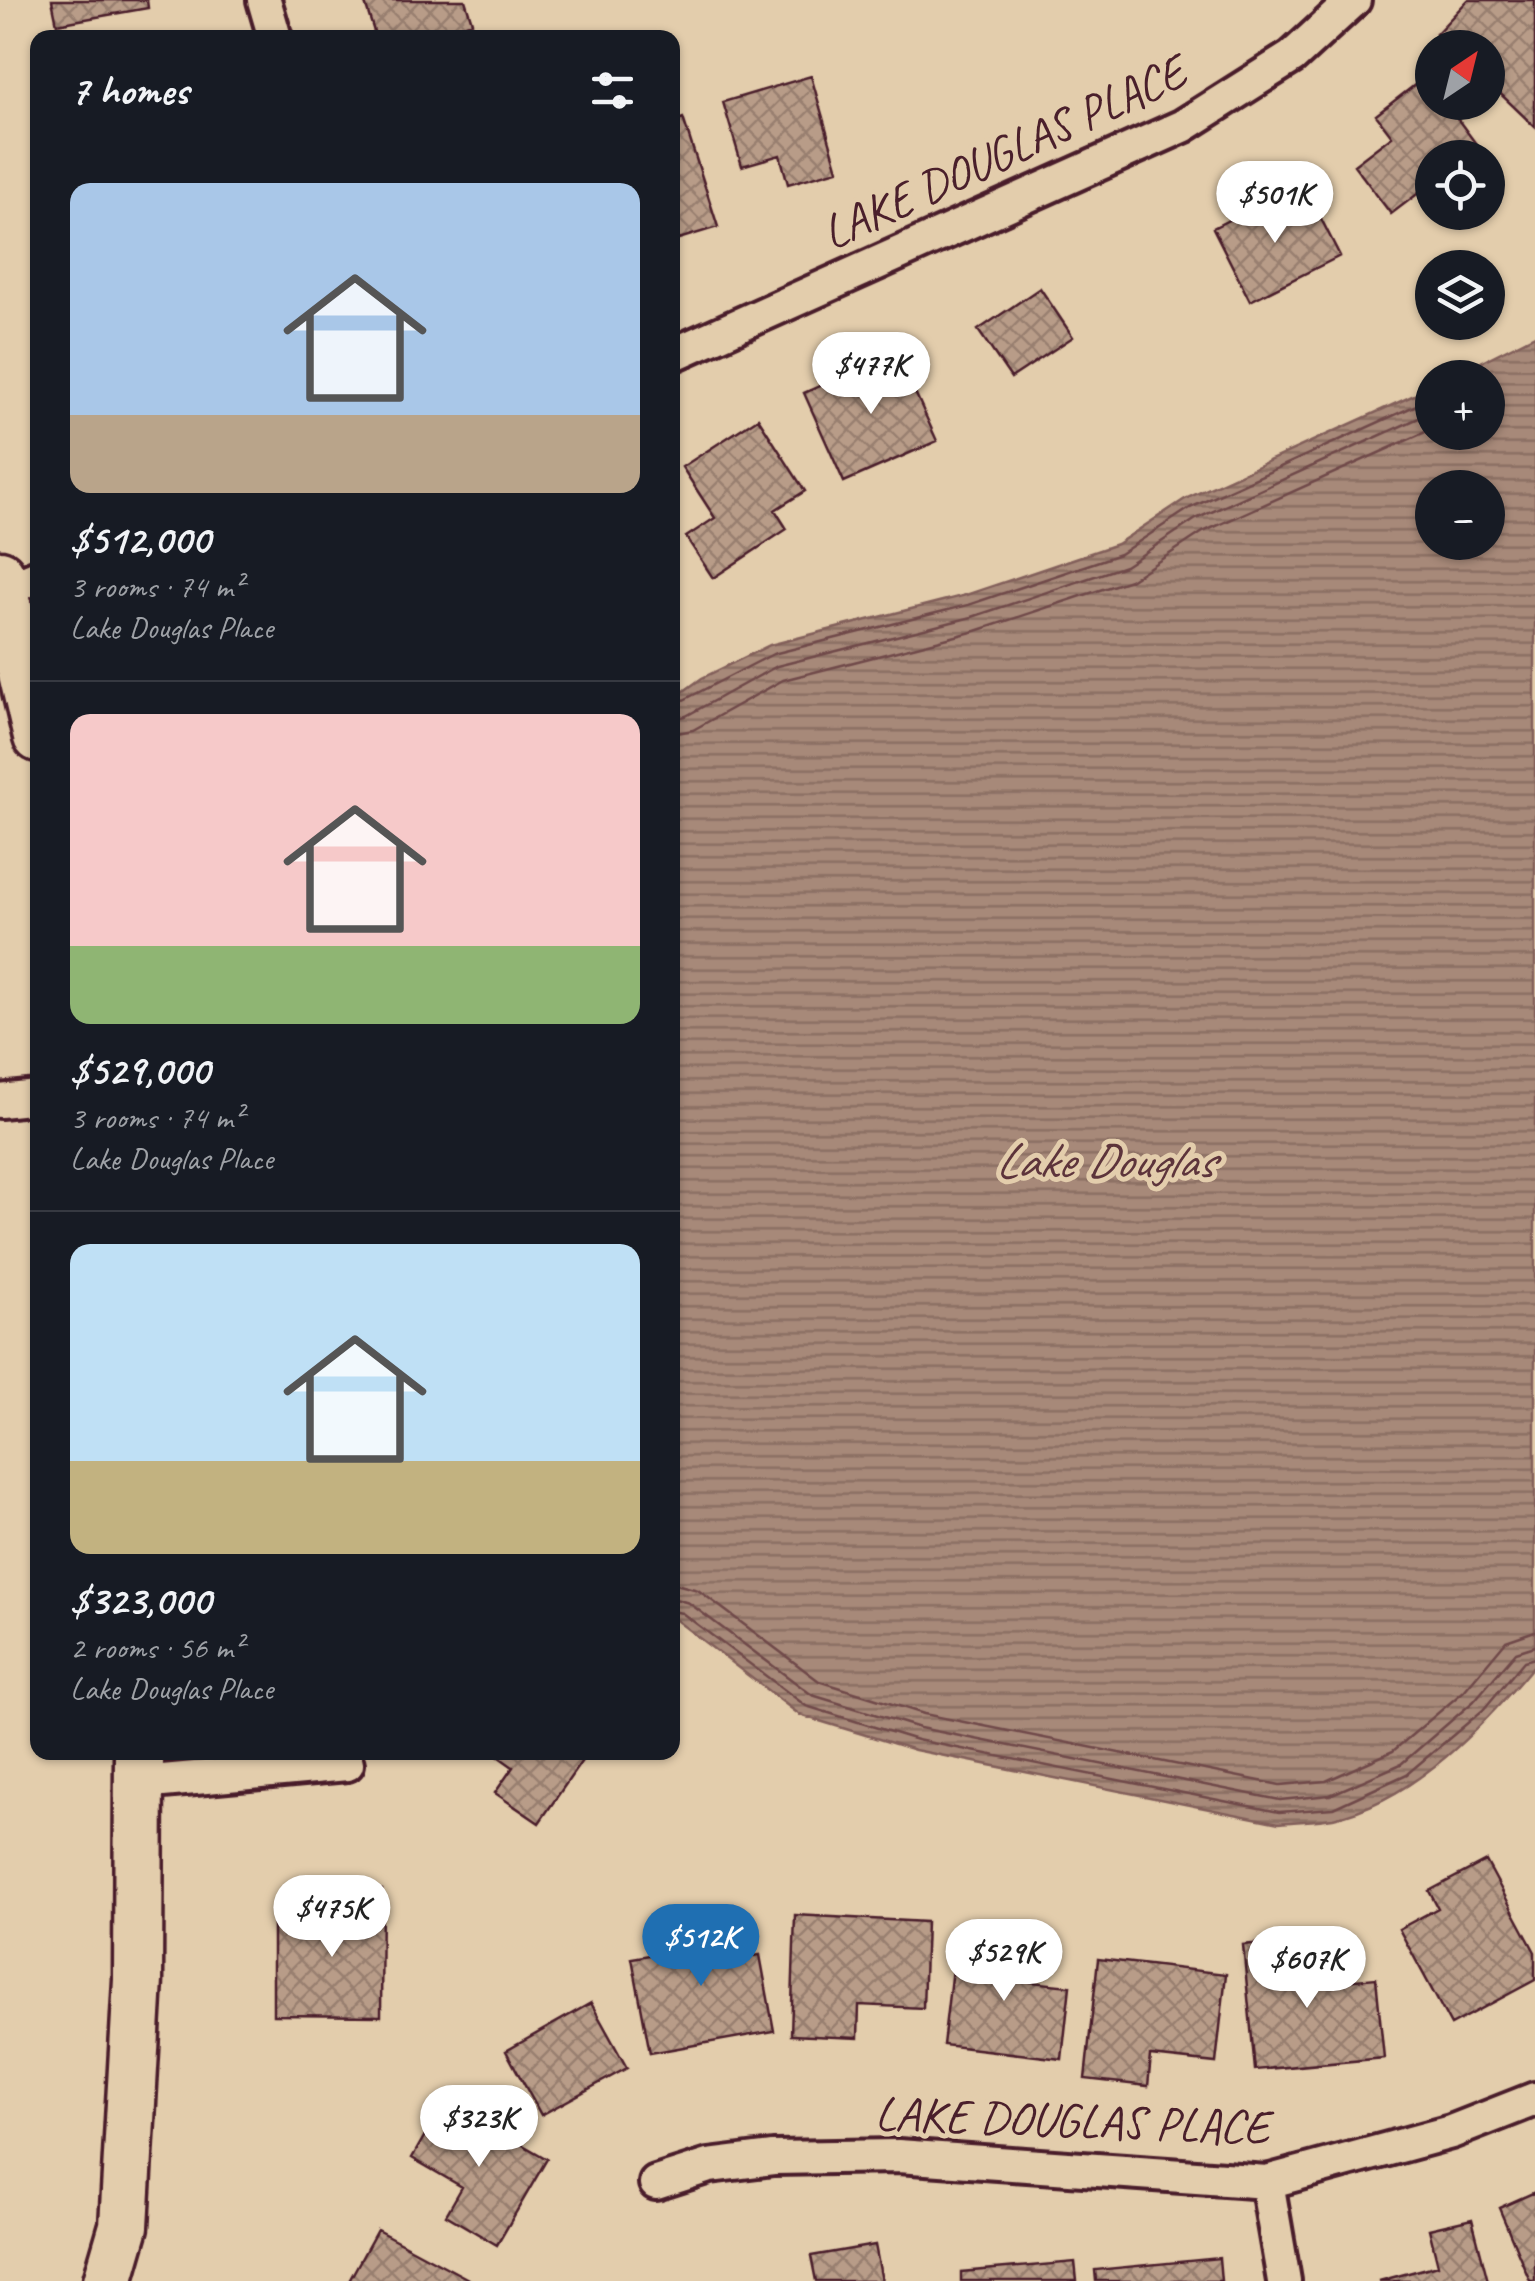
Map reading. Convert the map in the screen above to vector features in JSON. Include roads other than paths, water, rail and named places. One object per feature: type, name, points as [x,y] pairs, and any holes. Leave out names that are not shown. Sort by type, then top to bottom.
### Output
[{"type":"street","points":[[264,0],[273,30]]},
{"type":"street","name":"LAKE DOUGLAS PLACE","points":[[680,351],[1183,126],[1292,58],[1354,0]]},
{"type":"street","points":[[14,580],[30,685]]},
{"type":"street","points":[[0,1101],[30,1098]]},
{"type":"street","points":[[108,2281],[125,2207],[138,1980],[140,1768],[347,1764]]},
{"type":"street","name":"LAKE DOUGLAS PLACE","points":[[656,2182],[709,2166],[774,2158],[880,2156],[1266,2182],[1451,2132],[1535,2099]]},
{"type":"street","points":[[1266,2182],[1284,2281]]},
{"type":"water","name":"Lake Douglas","points":[[1535,335],[1535,1664],[1446,1757],[1392,1795],[1333,1818],[1279,1823],[915,1750],[800,1715],[680,1623],[680,694],[702,678],[770,645],[966,595],[1117,544],[1185,499],[1415,395],[1415,450],[1505,450],[1505,360],[1485,360]]}]
